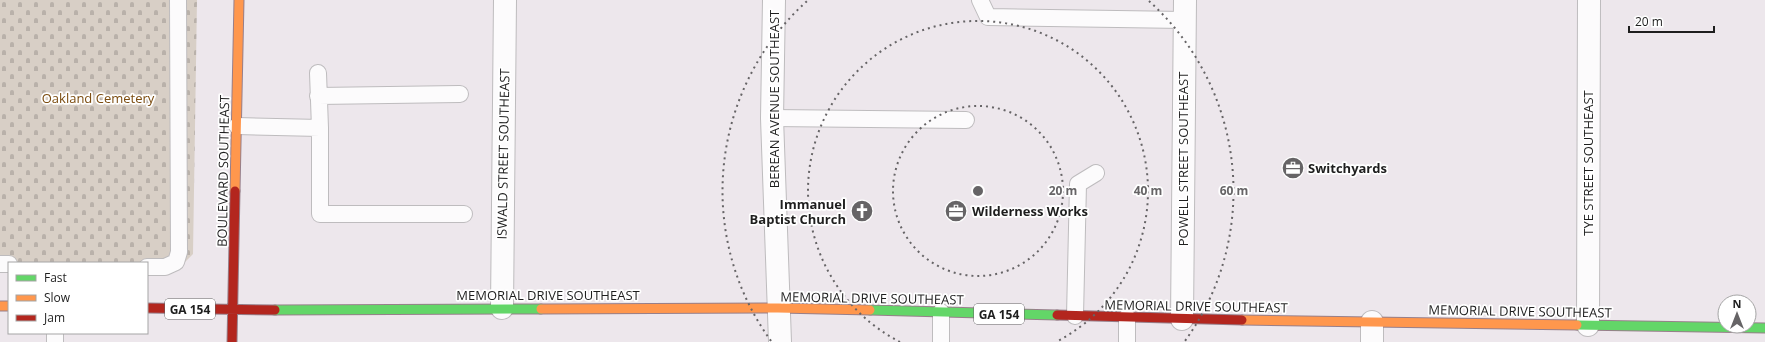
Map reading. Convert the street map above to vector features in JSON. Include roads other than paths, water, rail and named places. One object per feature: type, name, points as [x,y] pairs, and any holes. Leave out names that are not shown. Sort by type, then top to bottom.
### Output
[{"type":"main road","name":"BOULEVARD SOUTHEAST","points":[[232,342],[239,0]]},
{"type":"main road","name":"MEMORIAL DRIVE SOUTHEAST","points":[[148,308],[233,310],[778,308],[1318,322],[1372,332],[1588,325],[1701,334],[1765,328]]},
{"type":"street","name":"ISWALD STREET SOUTHEAST","points":[[502,308],[505,0]]},
{"type":"street","name":"BEREAN AVENUE SOUTHEAST","points":[[774,0],[772,118],[780,342]]},
{"type":"street","name":"TYE STREET SOUTHEAST","points":[[1588,325],[1589,0]]},
{"type":"street","name":"POWELL STREET SOUTHEAST","points":[[1182,319],[1184,10]]},
{"type":"lane","points":[[148,267],[165,267],[176,262],[178,252],[178,0]]},
{"type":"lane","points":[[980,0],[988,17],[1184,10]]},
{"type":"lane","points":[[318,73],[320,128],[320,214],[464,214]]},
{"type":"lane","points":[[318,96],[460,94]]},
{"type":"lane","points":[[772,118],[966,120]]},
{"type":"lane","points":[[237,126],[320,128]]},
{"type":"lane","points":[[1075,316],[1078,184],[1096,173]]},
{"type":"lane","points":[[941,312],[941,342]]},
{"type":"lane","points":[[1127,317],[1127,342]]},
{"type":"place","name":"Switchyards","points":[[1293,168]]},
{"type":"place","name":"Immanuel Baptist Church","points":[[862,211]]},
{"type":"place","name":"Wilderness Works","points":[[956,211]]},
{"type":"park label","name":"Oakland Cemetery","points":[[98,98]]}]
